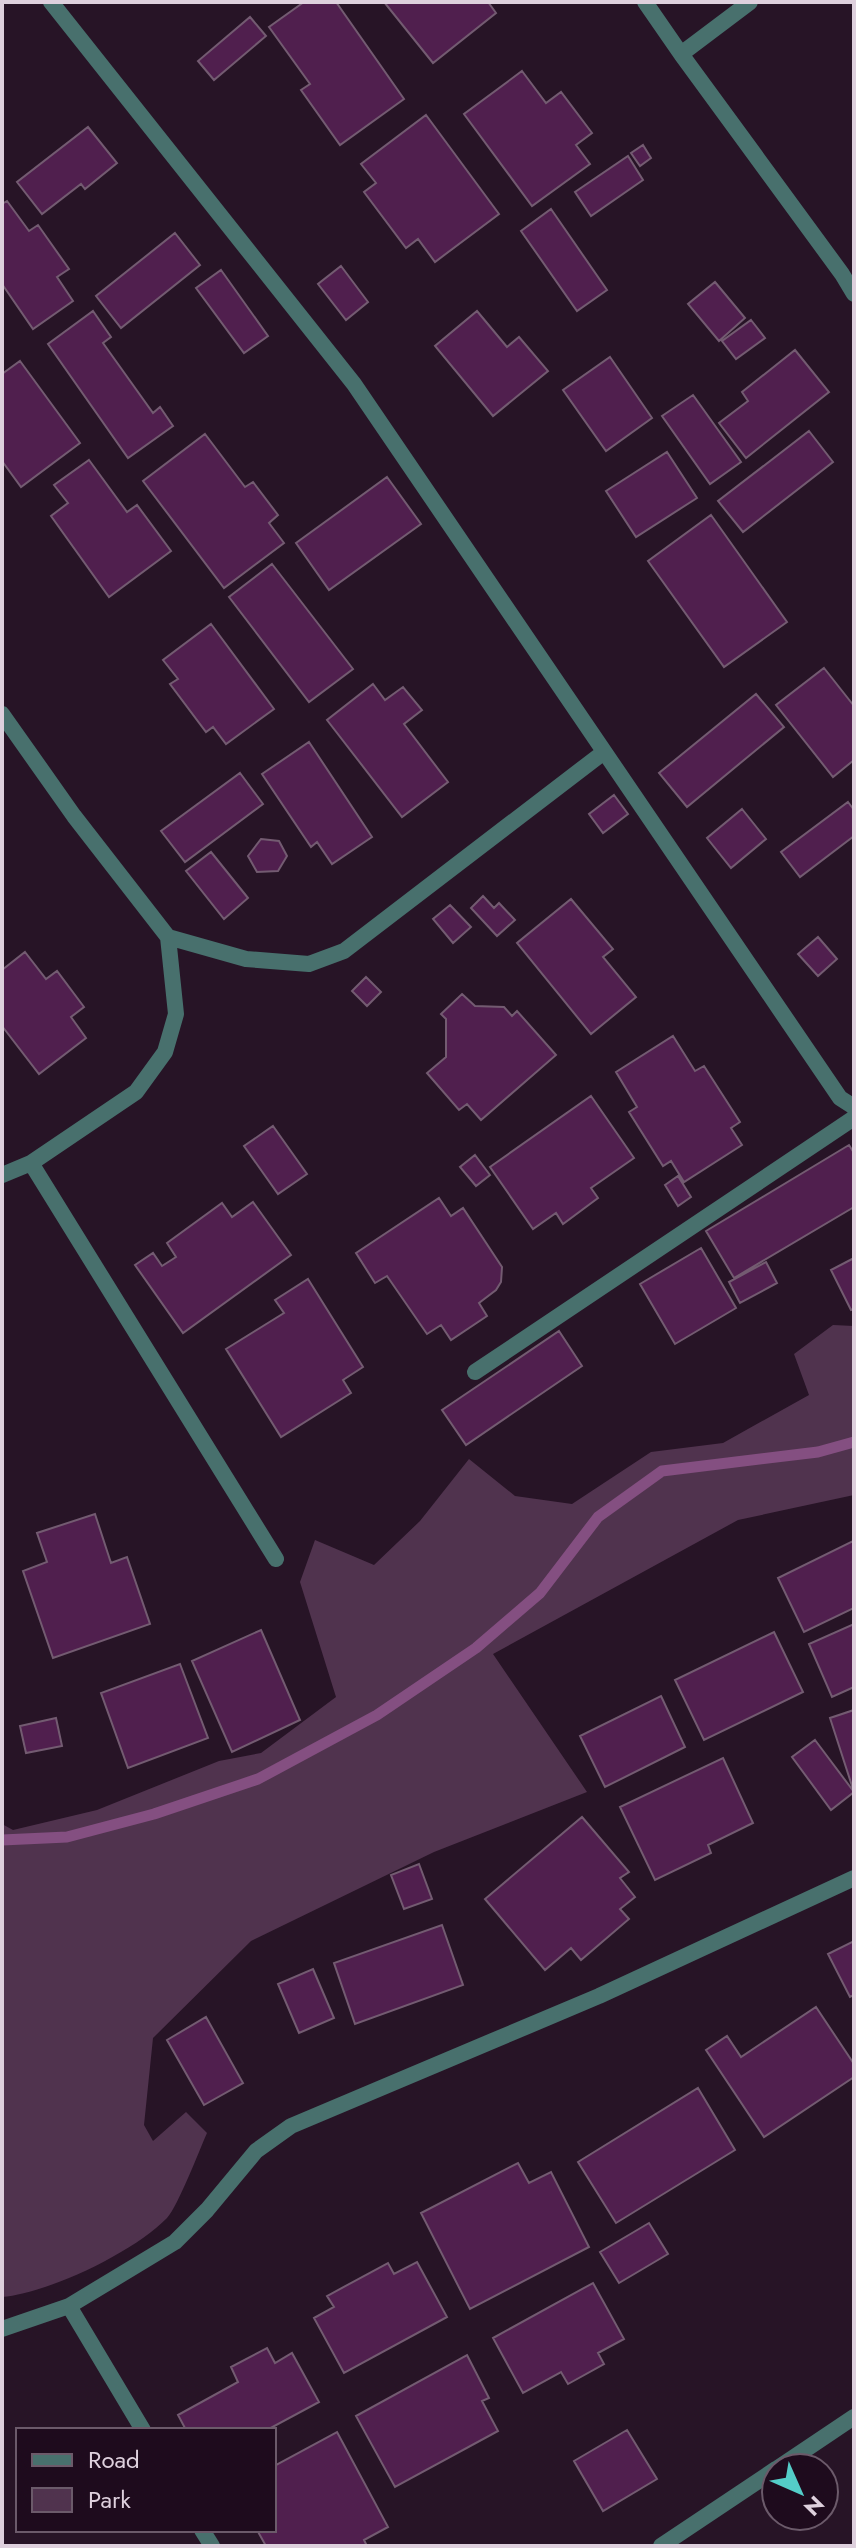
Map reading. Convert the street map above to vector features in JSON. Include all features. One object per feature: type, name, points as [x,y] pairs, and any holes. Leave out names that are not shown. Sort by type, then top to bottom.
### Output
[{"type":"street","points":[[51,2],[354,384],[840,1098],[854,1107]]},
{"type":"street","points":[[645,2],[854,294]]},
{"type":"street","points":[[681,54],[750,2]]},
{"type":"street","points":[[2,714],[74,816],[168,937],[176,1014],[165,1052],[136,1092],[31,1163],[2,1175]]},
{"type":"street","points":[[168,937],[246,959],[309,964],[344,951],[604,752]]},
{"type":"street","points":[[475,1372],[854,1118]]},
{"type":"street","points":[[31,1163],[276,1559]]},
{"type":"street","points":[[2,2329],[69,2306],[175,2242],[207,2210],[256,2151],[291,2126],[599,1996],[854,1878]]},
{"type":"street","points":[[69,2306],[142,2428]]},
{"type":"street","points":[[802,2452],[854,2417]]},
{"type":"street","points":[[661,2546],[760,2480]]},
{"type":"green space","points":[[833,1325],[854,1326],[854,1495],[738,1520],[493,1654],[587,1792],[434,1852],[251,1941],[153,2038],[144,2125],[153,2141],[186,2112],[207,2133],[172,2212],[134,2244],[90,2269],[43,2288],[2,2297],[2,1824],[13,1830],[97,1810],[219,1761],[261,1753],[336,1697],[300,1582],[315,1540],[374,1565],[420,1521],[469,1459],[515,1496],[572,1504],[651,1452],[723,1443],[809,1395],[794,1354]]},
{"type":"building","points":[[304,2],[336,2],[404,99],[340,145],[301,90],[310,84],[269,27]]},
{"type":"building","points":[[384,2],[488,2],[496,13],[433,63]]},
{"type":"building","points":[[250,17],[266,36],[214,80],[198,61]]},
{"type":"building","points":[[522,71],[546,103],[561,92],[592,133],[576,145],[590,164],[532,206],[464,114]]},
{"type":"building","points":[[426,115],[499,214],[435,262],[418,239],[406,248],[364,192],[376,183],[361,164]]},
{"type":"building","points":[[88,127],[117,163],[85,189],[81,184],[42,214],[17,182]]},
{"type":"building","points":[[643,145],[651,158],[640,166],[631,153]]},
{"type":"building","points":[[628,156],[643,180],[591,216],[575,192]]},
{"type":"building","points":[[7,201],[29,231],[38,225],[69,269],[57,277],[73,301],[33,329],[2,284],[2,204]]},
{"type":"building","points":[[551,209],[607,290],[577,311],[521,231]]},
{"type":"building","points":[[175,233],[200,265],[121,328],[96,296]]},
{"type":"building","points":[[341,266],[368,302],[346,320],[318,284]]},
{"type":"building","points":[[221,270],[268,336],[244,353],[196,288]]},
{"type":"building","points":[[715,282],[745,318],[719,341],[688,304]]},
{"type":"building","points":[[93,311],[111,337],[103,343],[153,413],[160,407],[173,426],[128,458],[48,344]]},
{"type":"building","points":[[477,311],[507,347],[519,337],[548,371],[493,416],[435,346]]},
{"type":"building","points":[[751,320],[765,338],[736,359],[722,341]]},
{"type":"building","points":[[795,350],[829,392],[746,458],[719,423],[748,401],[742,392]]},
{"type":"building","points":[[610,357],[652,418],[606,451],[563,390]]},
{"type":"building","points":[[20,361],[80,443],[21,487],[2,461],[2,374]]},
{"type":"building","points":[[693,395],[741,462],[710,484],[662,416]]},
{"type":"building","points":[[809,431],[833,462],[743,532],[718,501]]},
{"type":"building","points":[[205,434],[245,487],[253,482],[278,515],[269,523],[284,543],[224,588],[143,481]]},
{"type":"building","points":[[667,452],[697,498],[636,537],[606,491]]},
{"type":"building","points":[[89,460],[127,512],[137,505],[171,551],[109,597],[51,516],[68,503],[54,485]]},
{"type":"building","points":[[387,477],[421,524],[329,590],[296,543]]},
{"type":"building","points":[[711,515],[787,622],[724,667],[648,561]]},
{"type":"building","points":[[272,564],[353,669],[309,702],[229,597]]},
{"type":"building","points":[[211,624],[274,709],[226,744],[213,727],[206,732],[170,684],[178,679],[163,660]]},
{"type":"building","points":[[824,668],[854,706],[854,760],[833,777],[776,705]]},
{"type":"building","points":[[373,684],[385,700],[403,687],[422,710],[404,724],[448,782],[402,817],[327,720]]},
{"type":"building","points":[[756,694],[784,727],[687,807],[659,773]]},
{"type":"building","points":[[309,742],[372,837],[332,864],[317,842],[311,847],[262,774]]},
{"type":"building","points":[[240,773],[263,804],[185,862],[161,831]]},
{"type":"building","points":[[614,795],[628,814],[603,833],[589,814]]},
{"type":"building","points":[[848,802],[854,810],[854,836],[800,877],[781,852]]},
{"type":"building","points":[[742,809],[766,839],[731,868],[707,838]]},
{"type":"building","points":[[261,839],[279,841],[287,856],[278,871],[257,872],[248,856]]},
{"type":"building","points":[[211,852],[248,898],[224,919],[186,871]]},
{"type":"building","points":[[483,896],[494,908],[499,903],[515,920],[497,936],[471,908]]},
{"type":"building","points":[[571,899],[613,949],[603,957],[636,997],[591,1034],[517,943]]},
{"type":"building","points":[[450,905],[471,927],[453,943],[433,919]]},
{"type":"building","points":[[818,937],[837,959],[818,976],[798,954]]},
{"type":"building","points":[[25,952],[46,979],[57,971],[84,1007],[71,1017],[86,1038],[39,1074],[2,1026],[2,970]]},
{"type":"building","points":[[366,977],[381,992],[367,1006],[352,991]]},
{"type":"building","points":[[462,994],[475,1006],[504,1007],[512,1016],[517,1011],[556,1055],[481,1120],[467,1104],[459,1110],[427,1073],[446,1057],[446,1019],[441,1014]]},
{"type":"building","points":[[673,1036],[695,1071],[704,1066],[740,1122],[731,1128],[742,1145],[684,1182],[671,1161],[663,1166],[629,1112],[637,1107],[616,1072]]},
{"type":"building","points":[[591,1096],[634,1158],[591,1188],[598,1198],[563,1224],[556,1213],[533,1229],[490,1167]]},
{"type":"building","points":[[273,1126],[307,1174],[278,1194],[244,1146]]},
{"type":"building","points":[[849,1145],[854,1153],[854,1207],[734,1278],[706,1231]]},
{"type":"building","points":[[475,1155],[490,1175],[476,1186],[460,1167]]},
{"type":"building","points":[[678,1176],[691,1197],[678,1206],[665,1185]]},
{"type":"building","points":[[439,1198],[451,1216],[463,1208],[502,1267],[501,1282],[496,1290],[479,1303],[487,1316],[451,1340],[441,1325],[427,1334],[387,1276],[375,1283],[356,1253]]},
{"type":"building","points":[[253,1202],[291,1255],[183,1333],[135,1265],[153,1253],[162,1266],[176,1257],[167,1243],[222,1203],[232,1217]]},
{"type":"building","points":[[701,1248],[736,1308],[675,1344],[640,1284]]},
{"type":"building","points":[[854,1258],[854,1309],[851,1310],[831,1270]]},
{"type":"building","points":[[766,1262],[777,1283],[740,1303],[729,1282]]},
{"type":"building","points":[[308,1279],[363,1367],[343,1380],[351,1393],[281,1437],[226,1349],[284,1313],[275,1300]]},
{"type":"building","points":[[559,1331],[582,1366],[466,1445],[442,1410]]},
{"type":"building","points":[[95,1514],[111,1563],[127,1557],[150,1624],[53,1658],[23,1571],[47,1562],[37,1533]]},
{"type":"building","points":[[853,1541],[854,1608],[804,1632],[778,1578]]},
{"type":"building","points":[[854,1624],[854,1687],[832,1697],[809,1644]]},
{"type":"building","points":[[261,1630],[300,1720],[232,1752],[192,1661]]},
{"type":"building","points":[[774,1632],[803,1692],[704,1740],[675,1680]]},
{"type":"building","points":[[180,1664],[208,1738],[128,1768],[101,1693]]},
{"type":"building","points":[[661,1696],[685,1747],[605,1787],[580,1736]]},
{"type":"building","points":[[854,1710],[854,1789],[853,1789],[830,1718]]},
{"type":"building","points":[[56,1718],[62,1746],[26,1753],[20,1726]]},
{"type":"building","points":[[815,1740],[854,1792],[831,1810],[792,1757]]},
{"type":"building","points":[[723,1758],[753,1823],[708,1845],[711,1853],[655,1880],[620,1807]]},
{"type":"building","points":[[582,1817],[629,1872],[620,1878],[635,1897],[620,1909],[629,1919],[581,1960],[571,1948],[545,1970],[485,1899]]},
{"type":"building","points":[[419,1864],[432,1899],[404,1909],[391,1875]]},
{"type":"building","points":[[442,1925],[463,1985],[355,2024],[334,1963]]},
{"type":"building","points":[[854,1941],[854,1995],[850,1997],[828,1954]]},
{"type":"building","points":[[313,1969],[334,2018],[299,2033],[278,1984]]},
{"type":"building","points":[[816,2007],[854,2064],[854,2077],[764,2137],[706,2050],[727,2036],[741,2057]]},
{"type":"building","points":[[206,2017],[243,2083],[204,2105],[167,2040]]},
{"type":"building","points":[[698,2088],[735,2150],[616,2223],[578,2162]]},
{"type":"building","points":[[518,2163],[529,2183],[551,2172],[589,2247],[470,2309],[421,2213]]},
{"type":"building","points":[[649,2223],[668,2254],[619,2283],[600,2252]]},
{"type":"building","points":[[417,2262],[447,2317],[344,2373],[314,2318],[334,2307],[327,2296],[388,2263],[394,2274]]},
{"type":"building","points":[[593,2283],[624,2339],[598,2353],[604,2364],[568,2384],[561,2372],[523,2393],[493,2338]]},
{"type":"building","points":[[267,2348],[275,2363],[292,2353],[319,2402],[271,2428],[185,2428],[178,2415],[238,2382],[231,2367]]},
{"type":"building","points":[[467,2355],[489,2398],[482,2401],[498,2431],[395,2487],[356,2416]]},
{"type":"building","points":[[627,2430],[657,2479],[603,2511],[574,2461]]},
{"type":"building","points":[[337,2432],[388,2527],[364,2540],[367,2546],[266,2546],[258,2532],[276,2532],[276,2465]]},
{"type":"waterway","points":[[2,1840],[67,1837],[154,1814],[258,1779],[377,1715],[476,1648],[540,1593],[598,1517],[662,1471],[818,1452],[854,1442]]}]
